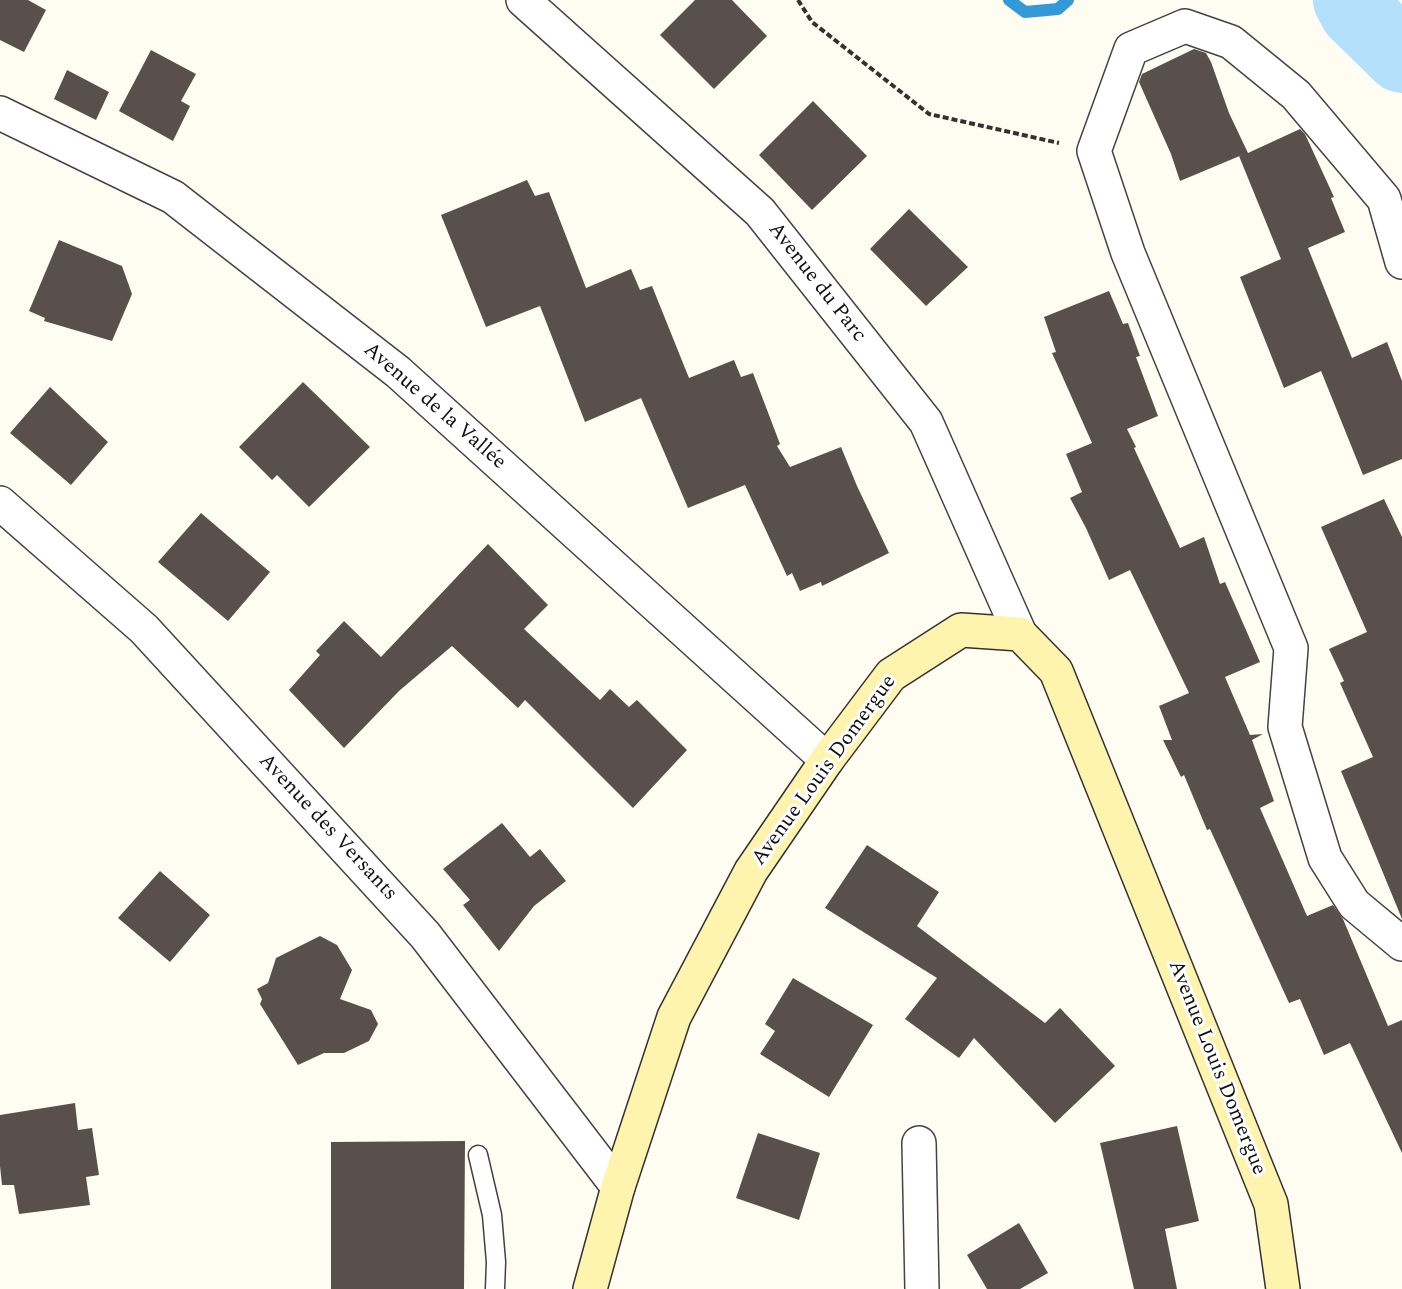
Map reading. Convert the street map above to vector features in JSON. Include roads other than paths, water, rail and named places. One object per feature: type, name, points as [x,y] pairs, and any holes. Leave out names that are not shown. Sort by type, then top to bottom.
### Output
[{"type":"main road","name":"Avenue Louis Domergue","points":[[590,1289],[618,1187],[674,1017],[751,871],[827,760],[891,675],[961,630],[1020,634],[1056,671],[1270,1204],[1282,1289]]},
{"type":"street","name":"Avenue du Parc","points":[[523,0],[760,212],[926,422],[1020,634]]},
{"type":"street","points":[[1402,262],[1384,199],[1296,95],[1231,42],[1185,26],[1131,49],[1094,151],[1128,254],[1291,648],[1285,727],[1325,858],[1354,904],[1402,944]]},
{"type":"street","name":"Avenue de la Vallée","points":[[0,113],[173,197],[399,372],[827,760]]},
{"type":"street","name":"Avenue des Versants","points":[[0,502],[144,629],[425,935],[618,1187]]},
{"type":"street","points":[[919,1143],[922,1289]]},
{"type":"lane","points":[[478,1155],[492,1215],[496,1262],[495,1289]]},
{"type":"waterway","points":[[1009,0],[1025,12],[1058,9],[1068,0]]},
{"type":"waterway","points":[[1350,0],[1356,11],[1402,56]]}]
